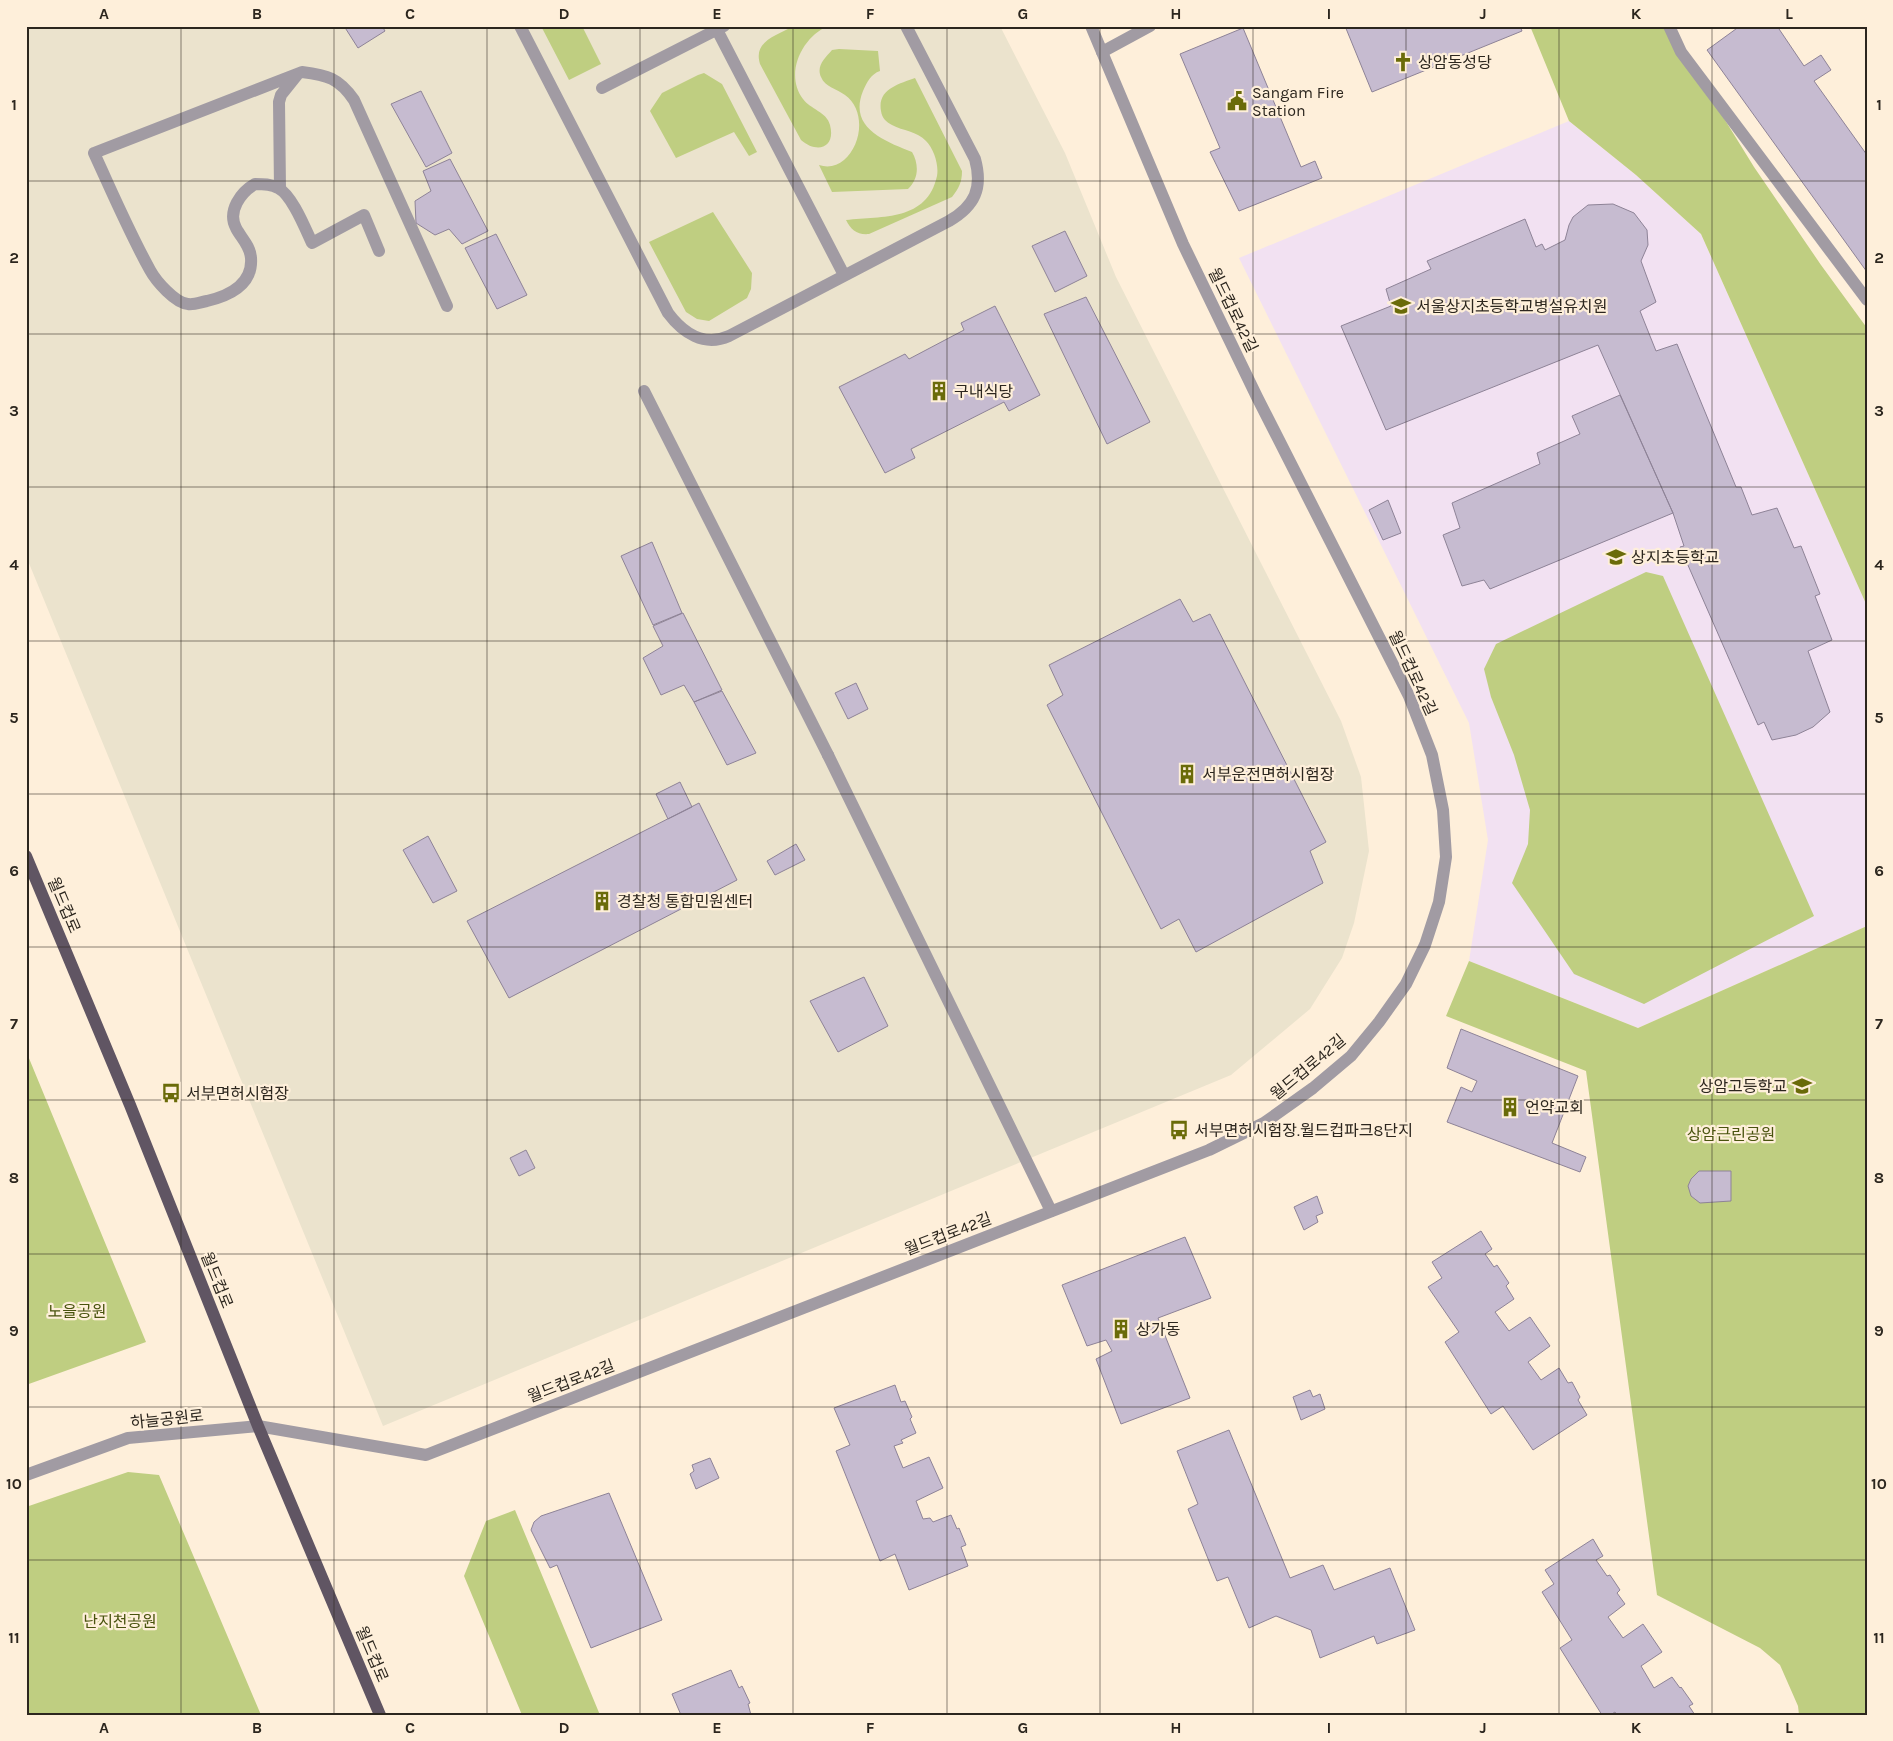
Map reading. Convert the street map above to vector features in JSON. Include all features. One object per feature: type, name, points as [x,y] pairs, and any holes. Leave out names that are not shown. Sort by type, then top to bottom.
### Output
[{"type":"main road","name":"월드컵로","points":[[26,856],[130,1106],[258,1426],[380,1715]]},
{"type":"street","points":[[520,26],[668,313],[683,329],[701,339],[711,341],[721,340],[962,214],[972,202],[978,188],[979,173],[975,159],[906,26]]},
{"type":"street","name":"월드컵로42길","points":[[258,1426],[426,1455],[1209,1150],[1264,1123],[1314,1088],[1350,1056],[1380,1022],[1406,984],[1425,945],[1439,902],[1446,857],[1443,810],[1432,755],[1409,696],[1257,397],[1188,253],[1091,26]]},
{"type":"street","points":[[1102,52],[1150,26]]},
{"type":"street","points":[[1669,26],[1682,52],[1867,300]]},
{"type":"street","points":[[602,88],[719,27],[844,276]]},
{"type":"street","points":[[280,189],[279,102],[281,95],[299,73]]},
{"type":"street","points":[[379,251],[364,215],[312,243],[288,197],[280,189],[267,184],[255,184],[239,197],[235,209],[234,226],[245,240],[251,257],[251,266],[241,286],[222,297],[189,305],[181,303],[172,297],[150,271],[94,153],[299,73],[319,74],[336,80],[346,88],[354,100],[447,306]]},
{"type":"street","points":[[644,390],[828,755],[1051,1211]]},
{"type":"street","name":"하늘공원로","points":[[26,1476],[128,1438],[258,1426]]},
{"type":"shaded area","name":"서부운전면허시험장","points":[[26,26],[1000,26],[1065,153],[1116,277],[1341,721],[1361,777],[1369,851],[1354,923],[1342,958],[1310,1009],[1231,1075],[383,1426],[26,556]]},
{"type":"shaded area","name":"상지초등학교","points":[[1569,121],[1636,175],[1701,234],[1867,606],[1867,926],[1638,1028],[1469,961],[1488,840],[1469,723],[1239,258]]},
{"type":"green space","points":[[541,26],[582,26],[601,64],[569,80]]},
{"type":"green space","points":[[794,26],[828,26],[819,31],[804,47],[799,57],[795,79],[803,99],[826,117],[830,125],[830,139],[828,144],[824,146],[813,147],[801,140],[760,64],[759,56],[763,45],[773,36]]},
{"type":"green space","points":[[1530,26],[1667,26],[1754,167],[1867,328],[1867,606],[1701,234],[1636,175],[1569,121]]},
{"type":"green space","points":[[832,50],[878,51],[880,71],[872,76],[863,91],[860,104],[861,115],[865,124],[881,138],[912,152],[916,161],[917,171],[912,185],[908,189],[832,192],[819,165],[832,166],[844,160],[855,146],[859,128],[859,118],[852,101],[825,83],[821,77],[820,66],[824,59]]},
{"type":"green space","points":[[704,73],[722,84],[757,152],[749,156],[734,132],[676,158],[650,111],[662,93]]},
{"type":"green space","points":[[915,78],[962,171],[960,185],[952,197],[869,234],[858,233],[850,227],[846,220],[888,216],[914,209],[932,191],[937,176],[937,162],[931,148],[918,135],[888,123],[883,118],[881,111],[882,97],[886,92],[896,85]]},
{"type":"green space","points":[[713,212],[752,273],[751,289],[747,298],[709,321],[697,319],[686,312],[649,242]]},
{"type":"green space","points":[[1646,572],[1663,576],[1814,916],[1644,1004],[1574,974],[1512,883],[1528,844],[1530,810],[1514,755],[1491,697],[1484,669],[1496,644]]},
{"type":"green space","name":"상암근린공원","points":[[1867,926],[1867,1715],[1799,1715],[1798,1706],[1780,1665],[1760,1648],[1657,1595],[1586,1071],[1446,1016],[1469,961],[1638,1028]]},
{"type":"green space","name":"노을공원","points":[[26,1051],[146,1342],[26,1385]]},
{"type":"green space","name":"난지천공원","points":[[128,1472],[159,1475],[261,1715],[26,1715],[26,1507]]},
{"type":"green space","points":[[515,1510],[600,1715],[522,1715],[464,1576],[486,1521]]},
{"type":"building","points":[[344,26],[382,26],[385,31],[358,48]]},
{"type":"building","name":"상암동성당","points":[[1345,26],[1520,26],[1522,31],[1372,92]]},
{"type":"building","points":[[1740,26],[1777,26],[1804,66],[1821,55],[1831,70],[1814,81],[1867,155],[1867,272],[1707,50]]},
{"type":"building","name":"Sangam Fire Station","points":[[1243,28],[1301,167],[1315,161],[1322,178],[1239,211],[1210,152],[1220,148],[1180,54]]},
{"type":"building","points":[[421,91],[452,153],[426,167],[391,104]]},
{"type":"building","points":[[450,159],[488,231],[462,244],[449,229],[435,235],[416,223],[415,201],[431,191],[423,171]]},
{"type":"building","points":[[1613,204],[1634,213],[1647,230],[1648,245],[1641,261],[1656,302],[1640,311],[1656,351],[1677,344],[1736,487],[1741,487],[1752,515],[1777,508],[1794,548],[1801,546],[1820,594],[1815,596],[1832,640],[1808,651],[1830,712],[1813,727],[1796,735],[1772,740],[1764,722],[1758,725],[1680,547],[1684,546],[1673,513],[1598,345],[1386,430],[1341,326],[1391,306],[1386,289],[1431,269],[1427,261],[1525,219],[1536,247],[1542,244],[1545,250],[1565,240],[1573,217],[1588,205]]},
{"type":"building","points":[[1065,231],[1087,276],[1055,292],[1032,246]]},
{"type":"building","points":[[496,234],[527,295],[497,309],[465,248]]},
{"type":"building","points":[[1086,297],[1150,422],[1107,444],[1044,314]]},
{"type":"building","name":"구내식당","points":[[995,306],[1040,395],[1009,411],[1004,402],[911,449],[915,458],[885,473],[839,387],[905,354],[909,359],[964,330],[961,323]]},
{"type":"building","name":"상지초등학교","points":[[1620,395],[1673,513],[1490,589],[1484,580],[1462,586],[1443,535],[1460,528],[1452,503],[1540,464],[1537,453],[1580,434],[1572,416]]},
{"type":"building","points":[[1388,500],[1401,533],[1383,540],[1369,510]]},
{"type":"building","points":[[652,542],[682,613],[653,625],[621,556]]},
{"type":"building","name":"서부운전면허시험장","points":[[1180,599],[1193,622],[1210,614],[1326,842],[1310,851],[1323,883],[1196,952],[1179,919],[1161,929],[1047,705],[1063,695],[1049,665]]},
{"type":"building","points":[[683,613],[722,690],[694,702],[684,685],[661,695],[643,658],[663,646],[653,626]]},
{"type":"building","points":[[856,683],[868,709],[848,719],[835,693]]},
{"type":"building","points":[[722,691],[756,753],[727,765],[694,702]]},
{"type":"building","points":[[680,782],[692,807],[668,819],[656,794]]},
{"type":"building","name":"경찰청 통합민원센터","points":[[699,803],[737,880],[509,998],[467,921]]},
{"type":"building","points":[[428,836],[457,891],[433,903],[403,850]]},
{"type":"building","points":[[796,844],[805,860],[775,875],[767,861]]},
{"type":"building","points":[[864,977],[888,1026],[838,1052],[810,1001]]},
{"type":"building","name":"언약교회","points":[[1461,1029],[1578,1076],[1552,1143],[1586,1157],[1580,1172],[1447,1122],[1461,1087],[1472,1092],[1477,1081],[1447,1068]]},
{"type":"building","points":[[526,1150],[535,1168],[519,1176],[510,1158]]},
{"type":"building","points":[[1699,1171],[1731,1171],[1731,1201],[1700,1203],[1691,1196],[1688,1186],[1691,1179]]},
{"type":"building","points":[[1317,1196],[1323,1213],[1316,1216],[1318,1222],[1304,1230],[1294,1207]]},
{"type":"building","points":[[1481,1231],[1492,1249],[1485,1254],[1494,1267],[1497,1265],[1509,1283],[1506,1286],[1514,1299],[1495,1312],[1509,1331],[1530,1317],[1550,1346],[1528,1362],[1541,1380],[1559,1368],[1568,1383],[1572,1382],[1580,1397],[1578,1400],[1587,1415],[1533,1450],[1503,1406],[1491,1414],[1445,1342],[1459,1332],[1428,1287],[1442,1278],[1432,1262]]},
{"type":"building","name":"상가동","points":[[1185,1237],[1211,1298],[1158,1318],[1190,1398],[1121,1424],[1096,1359],[1112,1351],[1106,1340],[1087,1346],[1062,1285]]},
{"type":"building","points":[[895,1385],[901,1402],[905,1401],[912,1417],[910,1419],[916,1433],[901,1440],[903,1443],[894,1446],[903,1468],[929,1457],[943,1488],[916,1501],[923,1519],[930,1518],[933,1522],[951,1515],[966,1545],[961,1547],[968,1566],[909,1590],[895,1554],[880,1561],[836,1451],[850,1445],[834,1408]]},
{"type":"building","points":[[1310,1390],[1313,1397],[1320,1394],[1325,1409],[1301,1420],[1293,1397]]},
{"type":"building","points":[[1229,1430],[1290,1578],[1323,1565],[1334,1590],[1390,1568],[1415,1630],[1377,1644],[1374,1636],[1320,1658],[1311,1630],[1276,1616],[1249,1628],[1228,1577],[1217,1581],[1188,1509],[1198,1504],[1177,1451]]},
{"type":"building","points":[[710,1458],[719,1478],[696,1489],[690,1474],[694,1471],[692,1465]]},
{"type":"building","points":[[609,1493],[662,1620],[591,1648],[557,1565],[550,1568],[531,1530],[534,1522],[541,1516]]},
{"type":"building","points":[[1593,1539],[1603,1556],[1596,1560],[1607,1576],[1610,1575],[1620,1590],[1617,1593],[1625,1604],[1608,1617],[1623,1638],[1643,1624],[1662,1652],[1641,1666],[1654,1688],[1672,1677],[1693,1704],[1689,1706],[1695,1715],[1617,1715],[1615,1712],[1610,1715],[1602,1715],[1560,1648],[1572,1640],[1542,1592],[1554,1584],[1545,1570]]},
{"type":"building","points":[[731,1670],[739,1688],[742,1686],[750,1703],[748,1704],[751,1715],[681,1715],[672,1694]]},
{"type":"place","name":"상암동성당","points":[[1403,62]]},
{"type":"place","name":"Sangam Fire Station","points":[[1237,101]]},
{"type":"place","name":"서울상지초등학교병설유치원","points":[[1401,306]]},
{"type":"place","name":"구내식당","points":[[939,391]]},
{"type":"place","name":"상지초등학교","points":[[1616,557]]},
{"type":"place","name":"서부운전면허시험장","points":[[1187,774]]},
{"type":"place","name":"경찰청 통합민원센터","points":[[602,901]]},
{"type":"place","name":"상암고등학교","points":[[1802,1086]]},
{"type":"place","name":"서부면허시험장","points":[[171,1093]]},
{"type":"place","name":"언약교회","points":[[1510,1107]]},
{"type":"place","name":"서부면허시험장.월드컵파크8단지","points":[[1179,1130]]},
{"type":"place","name":"상가동","points":[[1121,1329]]}]
